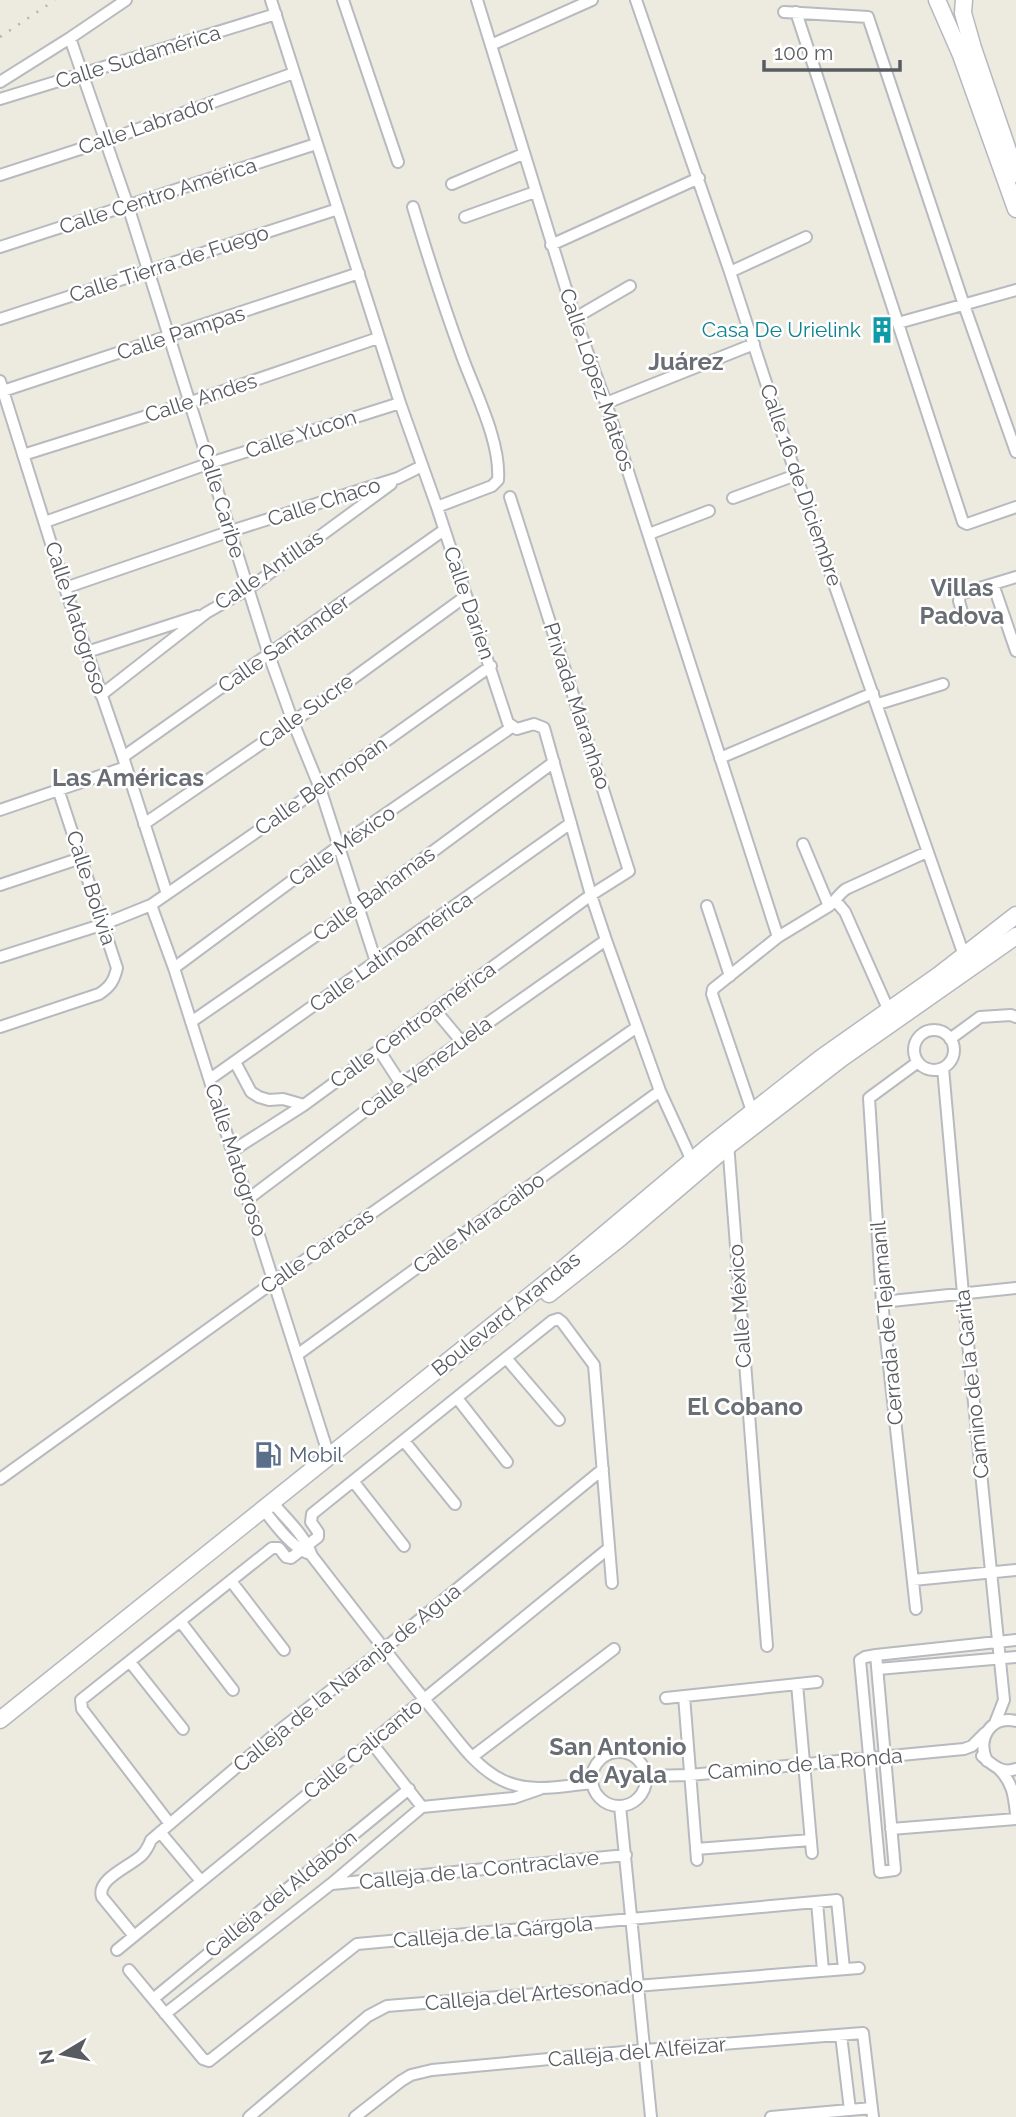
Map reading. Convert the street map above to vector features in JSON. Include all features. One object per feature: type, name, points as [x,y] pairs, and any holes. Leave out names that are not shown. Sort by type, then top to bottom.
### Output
[{"type":"main road","points":[[937,0],[961,55],[1016,209]]},
{"type":"main road","points":[[964,0],[963,13],[969,37],[1016,174]]},
{"type":"main road","name":"Boulevard Arandas","points":[[754,1118],[842,1058],[967,962],[1016,915]]},
{"type":"main road","name":"Boulevard Arandas","points":[[0,1720],[613,1236],[821,1058],[967,962],[1016,936]]},
{"type":"main road","name":"Boulevard Arandas","points":[[0,1727],[270,1508],[330,1455],[613,1236]]},
{"type":"street","points":[[0,82],[126,0]]},
{"type":"street","name":"Calle Darien","points":[[271,0],[378,338],[438,507],[508,723],[512,727]]},
{"type":"street","points":[[343,0],[398,162]]},
{"type":"street","name":"Calle López Mateos","points":[[477,0],[551,245],[649,534],[778,937]]},
{"type":"street","points":[[491,45],[592,0]]},
{"type":"street","name":"Calle 16 de Diciembre","points":[[636,0],[699,178],[796,475],[967,962]]},
{"type":"street","points":[[784,12],[867,17],[1016,453]]},
{"type":"street","points":[[796,12],[963,522],[1016,507]]},
{"type":"street","name":"Calle Sudamérica","points":[[0,99],[275,14]]},
{"type":"street","name":"Calle Caribe","points":[[70,38],[191,402],[247,589],[293,722],[320,788],[376,962]]},
{"type":"street","name":"Calle Labrador","points":[[0,176],[294,73]]},
{"type":"street","name":"Calle Centro América","points":[[0,247],[316,144]]},
{"type":"street","points":[[452,184],[523,154]]},
{"type":"street","points":[[551,245],[699,178]]},
{"type":"street","points":[[465,217],[535,192]]},
{"type":"street","points":[[413,207],[435,279],[486,419],[499,469],[498,480],[492,486],[438,507]]},
{"type":"street","name":"Calle Tierra de Fuego","points":[[0,318],[338,209]]},
{"type":"street","points":[[730,272],[806,237]]},
{"type":"street","name":"Calle Pampas","points":[[2,386],[170,337],[359,273]]},
{"type":"street","points":[[575,318],[630,286]]},
{"type":"street","points":[[898,323],[1016,290]]},
{"type":"street","name":"Calle Andes","points":[[23,455],[191,402],[378,338]]},
{"type":"street","points":[[606,403],[754,344]]},
{"type":"street","name":"Calle Matogroso","points":[[2,386],[65,588],[167,894]]},
{"type":"street","name":"Calle Yucon","points":[[45,523],[210,463],[400,403]]},
{"type":"street","name":"Calle Chaco","points":[[65,588],[398,478],[422,466]]},
{"type":"street","points":[[733,498],[796,475]]},
{"type":"street","name":"Calle Antillas","points":[[102,695],[206,613],[247,589],[398,478]]},
{"type":"street","name":"Privada Maranhao","points":[[510,498],[629,871],[591,895]]},
{"type":"street","points":[[649,534],[709,511]]},
{"type":"street","name":"Calle Santander","points":[[0,810],[125,762],[444,530]]},
{"type":"street","points":[[964,619],[959,601],[961,594],[1016,577]]},
{"type":"street","points":[[993,584],[1016,651]]},
{"type":"street","name":"Calle Sucre","points":[[144,824],[293,722],[466,596]]},
{"type":"street","name":"Calle Antillas","points":[[87,652],[206,613]]},
{"type":"street","name":"Calle Belmopan","points":[[0,957],[104,924],[151,905],[491,666]]},
{"type":"street","points":[[720,758],[876,699],[943,684]]},
{"type":"street","points":[[512,727],[517,729],[534,724],[544,728],[606,940],[660,1091],[695,1166]]},
{"type":"street","name":"Calle México","points":[[174,968],[340,846],[512,727]]},
{"type":"street","name":"Calle Bahamas","points":[[191,1022],[359,906],[554,762]]},
{"type":"street","name":"Calle Bolivia","points":[[0,1027],[99,994],[110,987],[115,979],[117,968],[104,924],[58,789]]},
{"type":"street","name":"Calle Latinoamérica","points":[[209,1079],[571,823]]},
{"type":"street","points":[[803,844],[832,903],[845,912],[889,1011]]},
{"type":"street","points":[[754,1118],[712,991],[778,937],[832,903],[846,889],[927,852]]},
{"type":"street","points":[[0,885],[81,858]]},
{"type":"street","name":"Calle Centroamérica","points":[[232,1151],[304,1105],[591,895]]},
{"type":"street","name":"Calle Matogroso","points":[[151,905],[174,968],[330,1455]]},
{"type":"street","points":[[707,906],[730,976]]},
{"type":"street","name":"Calle Venezuela","points":[[248,1199],[401,1084],[606,940]]},
{"type":"street","points":[[435,1010],[461,1041]]},
{"type":"street","points":[[950,1039],[979,1017],[1016,1017]]},
{"type":"street","name":"Calle Caracas","points":[[0,1479],[275,1280],[637,1027]]},
{"type":"street","points":[[939,1031],[950,1039],[953,1055],[943,1068],[928,1069],[918,1062],[915,1047],[921,1035],[939,1031]]},
{"type":"street","points":[[379,1050],[401,1084]]},
{"type":"street","points":[[235,1062],[251,1092],[259,1097],[269,1100],[283,1099],[304,1105]]},
{"type":"street","name":"Cerrada de Tejamanil","points":[[916,1609],[882,1302],[869,1098],[918,1062]]},
{"type":"street","name":"Camino de la Garita","points":[[943,1068],[999,1658],[1004,1700],[1016,1720]]},
{"type":"street","name":"Calle Maracaibo","points":[[297,1355],[660,1091]]},
{"type":"street","name":"Calle México","points":[[728,1139],[767,1646]]},
{"type":"street","points":[[882,1302],[1016,1289]]},
{"type":"street","points":[[170,1824],[82,1710],[81,1700],[272,1548],[279,1548],[288,1558],[307,1551],[318,1537],[318,1532],[311,1522],[312,1514],[552,1321],[558,1319],[594,1365],[612,1583]]},
{"type":"street","points":[[506,1358],[559,1420]]},
{"type":"street","points":[[457,1398],[507,1462]]},
{"type":"street","points":[[404,1441],[455,1504]]},
{"type":"street","name":"Calleja de la Naranja de Agua","points":[[134,1936],[102,1897],[100,1892],[103,1883],[144,1853],[151,1840],[280,1730],[385,1648],[603,1469]]},
{"type":"street","points":[[353,1481],[404,1546]]},
{"type":"street","points":[[270,1508],[472,1757],[502,1780],[517,1785],[541,1788],[592,1783]]},
{"type":"street","name":"Calle Calicanto","points":[[117,1950],[609,1548]]},
{"type":"street","points":[[913,1580],[1016,1570]]},
{"type":"street","points":[[231,1581],[284,1650]]},
{"type":"street","points":[[180,1621],[233,1690]]},
{"type":"street","points":[[876,1656],[895,1870],[880,1872],[860,1660],[865,1657],[1016,1640]]},
{"type":"street","points":[[472,1757],[614,1649]]},
{"type":"street","points":[[878,1669],[1016,1657]]},
{"type":"street","points":[[130,1662],[183,1728]]},
{"type":"street","points":[[666,1698],[817,1682]]},
{"type":"street","points":[[797,1684],[812,1853]]},
{"type":"street","points":[[684,1696],[697,1855],[811,1840]]},
{"type":"street","name":"Camino de la Garita","points":[[995,1723],[1004,1700]]},
{"type":"street","points":[[964,1749],[972,1746],[995,1723],[1016,1720]]},
{"type":"street","points":[[985,1733],[982,1747],[987,1761]]},
{"type":"street","points":[[371,1742],[422,1807],[514,1798],[541,1788]]},
{"type":"street","points":[[891,1829],[1016,1817],[1015,1784],[981,1755],[964,1749]]},
{"type":"street","name":"Camino de la Ronda","points":[[646,1776],[690,1775],[964,1749]]},
{"type":"street","points":[[616,1751],[627,1752],[636,1757],[646,1776],[644,1791],[634,1802],[621,1807],[607,1804],[597,1795],[592,1783],[592,1772],[597,1762],[605,1754],[616,1751]]},
{"type":"street","points":[[999,1769],[1016,1769]]},
{"type":"street","name":"Calleja del Aldabón","points":[[153,1999],[409,1789]]},
{"type":"street","name":"Calleja del Aldabón","points":[[165,2014],[331,1884],[422,1807]]},
{"type":"street","points":[[621,1807],[651,2117]]},
{"type":"street","points":[[160,1832],[201,1881]]},
{"type":"street","name":"Calleja de la Contraclave","points":[[331,1884],[626,1855]]},
{"type":"street","name":"Calleja de la Gárgola","points":[[165,2014],[203,2059],[209,2061],[357,1944],[837,1900],[844,1969]]},
{"type":"street","points":[[817,1902],[823,1971]]},
{"type":"street","points":[[220,1945],[233,1961]]},
{"type":"street","name":"Calleja del Artesonado","points":[[249,2117],[368,2016],[387,2006],[859,1968]]},
{"type":"street","points":[[129,1970],[165,2014]]},
{"type":"street","name":"Calleja del Alfeizar","points":[[355,2117],[401,2081],[411,2075],[432,2070],[863,2033],[866,2052]]},
{"type":"street","points":[[841,2035],[844,2054],[864,2112]]},
{"type":"street","points":[[844,2054],[866,2052],[864,2112]]},
{"type":"street","points":[[771,2117],[864,2112]]},
{"type":"railway","points":[[0,37],[55,0]]},
{"type":"place","name":"Casa De Urielink","points":[[882,330]]},
{"type":"place","name":"Mobil","points":[[268,1455]]},
{"type":"district","name":"Juárez","points":[[686,362]]},
{"type":"district","name":"Villas Padova","points":[[962,602]]},
{"type":"district","name":"Las Américas","points":[[128,778]]},
{"type":"district","name":"El Cobano","points":[[745,1407]]},
{"type":"district","name":"San Antonio de Ayala","points":[[618,1761]]}]
